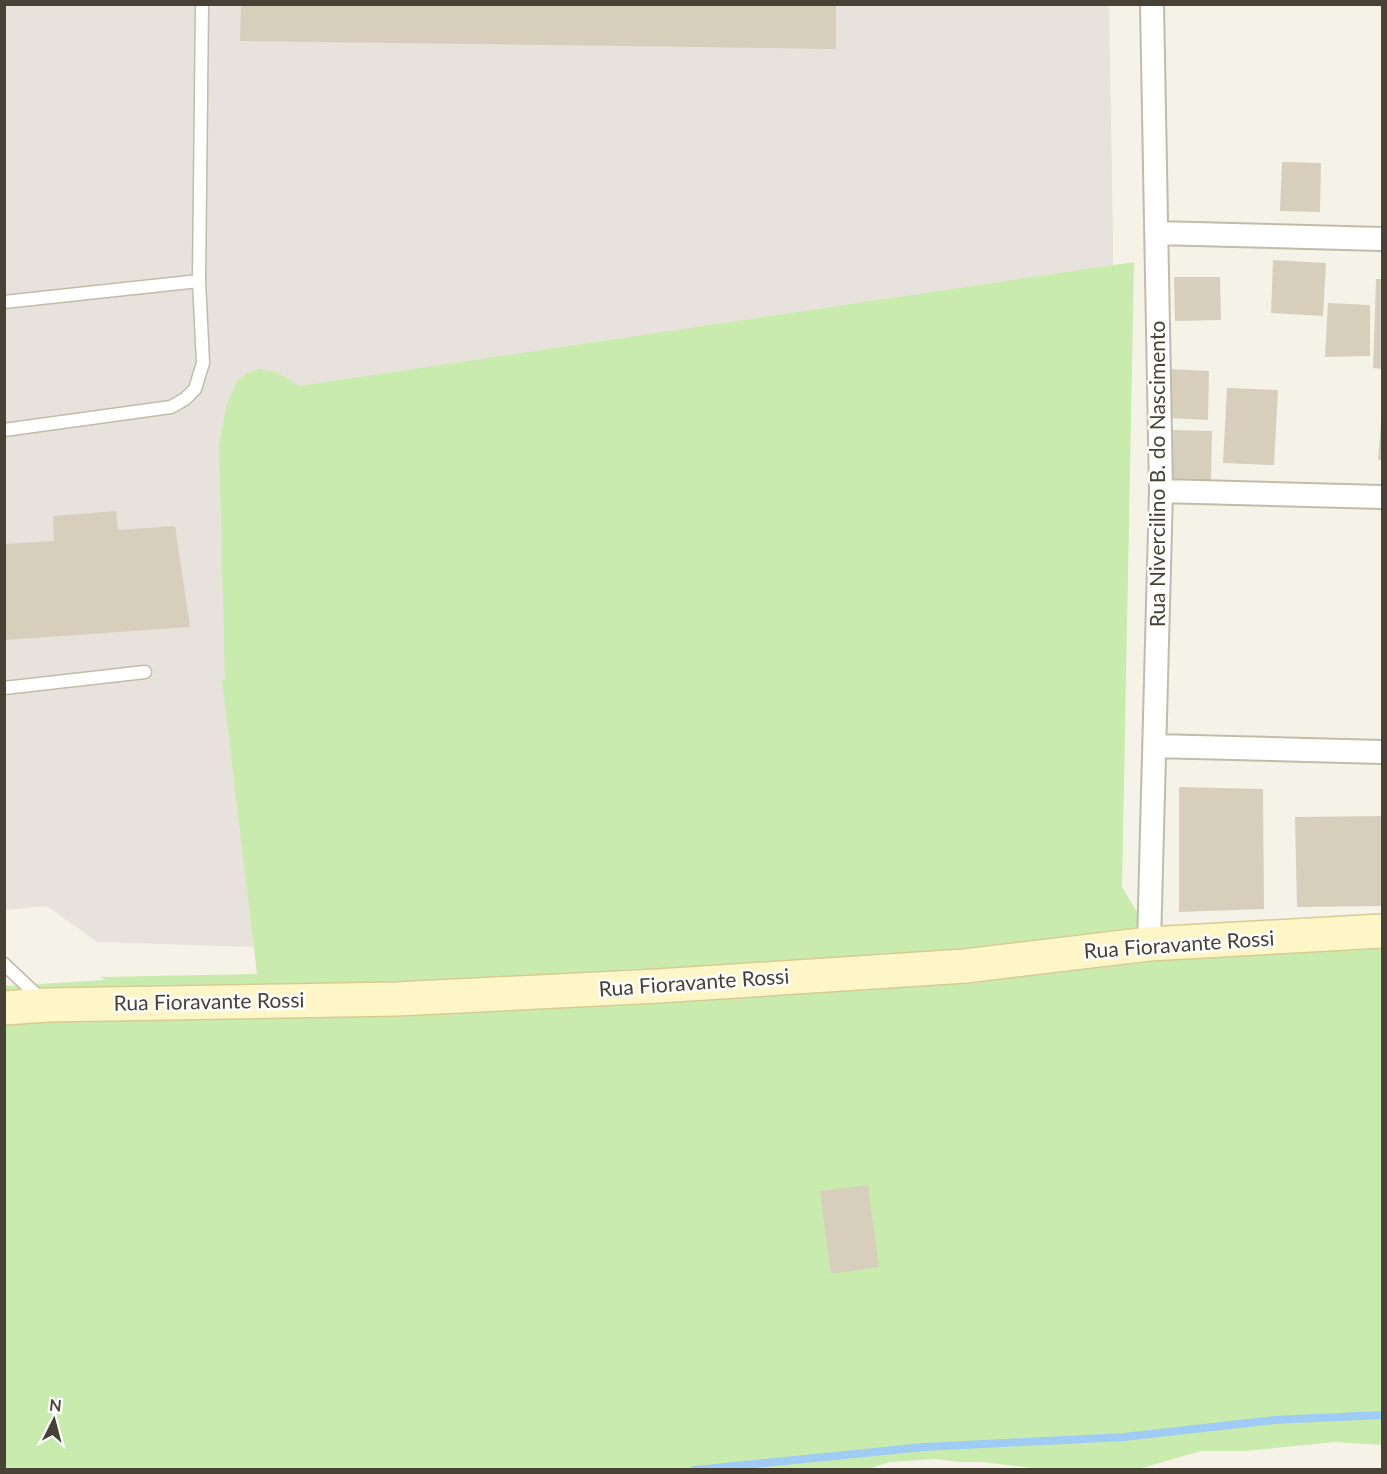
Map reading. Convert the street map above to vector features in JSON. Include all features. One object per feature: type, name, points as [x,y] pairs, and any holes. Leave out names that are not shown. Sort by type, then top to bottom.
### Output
[{"type":"street","name":"Rua Nivercilino B. do Nascimento","points":[[1149,944],[1161,491],[1152,4]]},
{"type":"street","points":[[1157,233],[1383,239]]},
{"type":"street","points":[[1161,491],[1383,497]]},
{"type":"street","points":[[1155,746],[1383,752]]},
{"type":"street","name":"Rua Fioravante Rossi","points":[[4,1008],[47,1005],[397,999],[658,986],[965,966],[1149,944],[1383,931]]},
{"type":"lane","points":[[4,430],[171,407],[185,399],[195,389],[203,363],[199,281],[202,4]]},
{"type":"lane","points":[[4,302],[199,281]]},
{"type":"lane","points":[[4,688],[145,672]]},
{"type":"lane","points":[[4,964],[47,1005]]},
{"type":"shaded area","points":[[5,5],[1109,5],[1113,235],[1114,906],[316,949],[97,942],[47,906],[5,910]]},
{"type":"green space","points":[[1134,262],[1122,887],[1155,942],[1382,927],[1382,1445],[1335,1442],[1246,1451],[1201,1451],[1135,1470],[1048,1470],[935,1459],[890,1462],[864,1470],[5,1470],[5,986],[106,980],[100,977],[257,974],[222,680],[225,679],[219,445],[227,404],[237,382],[246,373],[260,369],[279,373],[299,386]]},
{"type":"building","points":[[241,4],[836,4],[836,49],[240,41]]},
{"type":"building","points":[[1282,162],[1321,163],[1320,212],[1280,211]]},
{"type":"building","points":[[1273,260],[1326,263],[1323,316],[1271,313]]},
{"type":"building","points":[[1174,277],[1220,277],[1221,320],[1175,321]]},
{"type":"building","points":[[1376,279],[1382,279],[1382,369],[1373,368]]},
{"type":"building","points":[[1328,303],[1370,305],[1370,356],[1325,357]]},
{"type":"building","points":[[1169,369],[1209,371],[1208,420],[1168,418]]},
{"type":"building","points":[[1227,388],[1278,390],[1274,465],[1223,463]]},
{"type":"building","points":[[1381,422],[1382,460],[1378,460]]},
{"type":"building","points":[[1173,430],[1212,431],[1211,481],[1171,479]]},
{"type":"building","points":[[116,511],[118,530],[175,526],[190,627],[4,640],[4,544],[54,541],[53,516]]},
{"type":"building","points":[[1179,787],[1263,789],[1264,909],[1179,912]]},
{"type":"building","points":[[1382,816],[1382,906],[1297,907],[1295,817]]},
{"type":"building","points":[[868,1185],[879,1267],[831,1274],[820,1191]]},
{"type":"waterway","points":[[695,1470],[924,1447],[1124,1437],[1274,1420],[1382,1415]]}]
